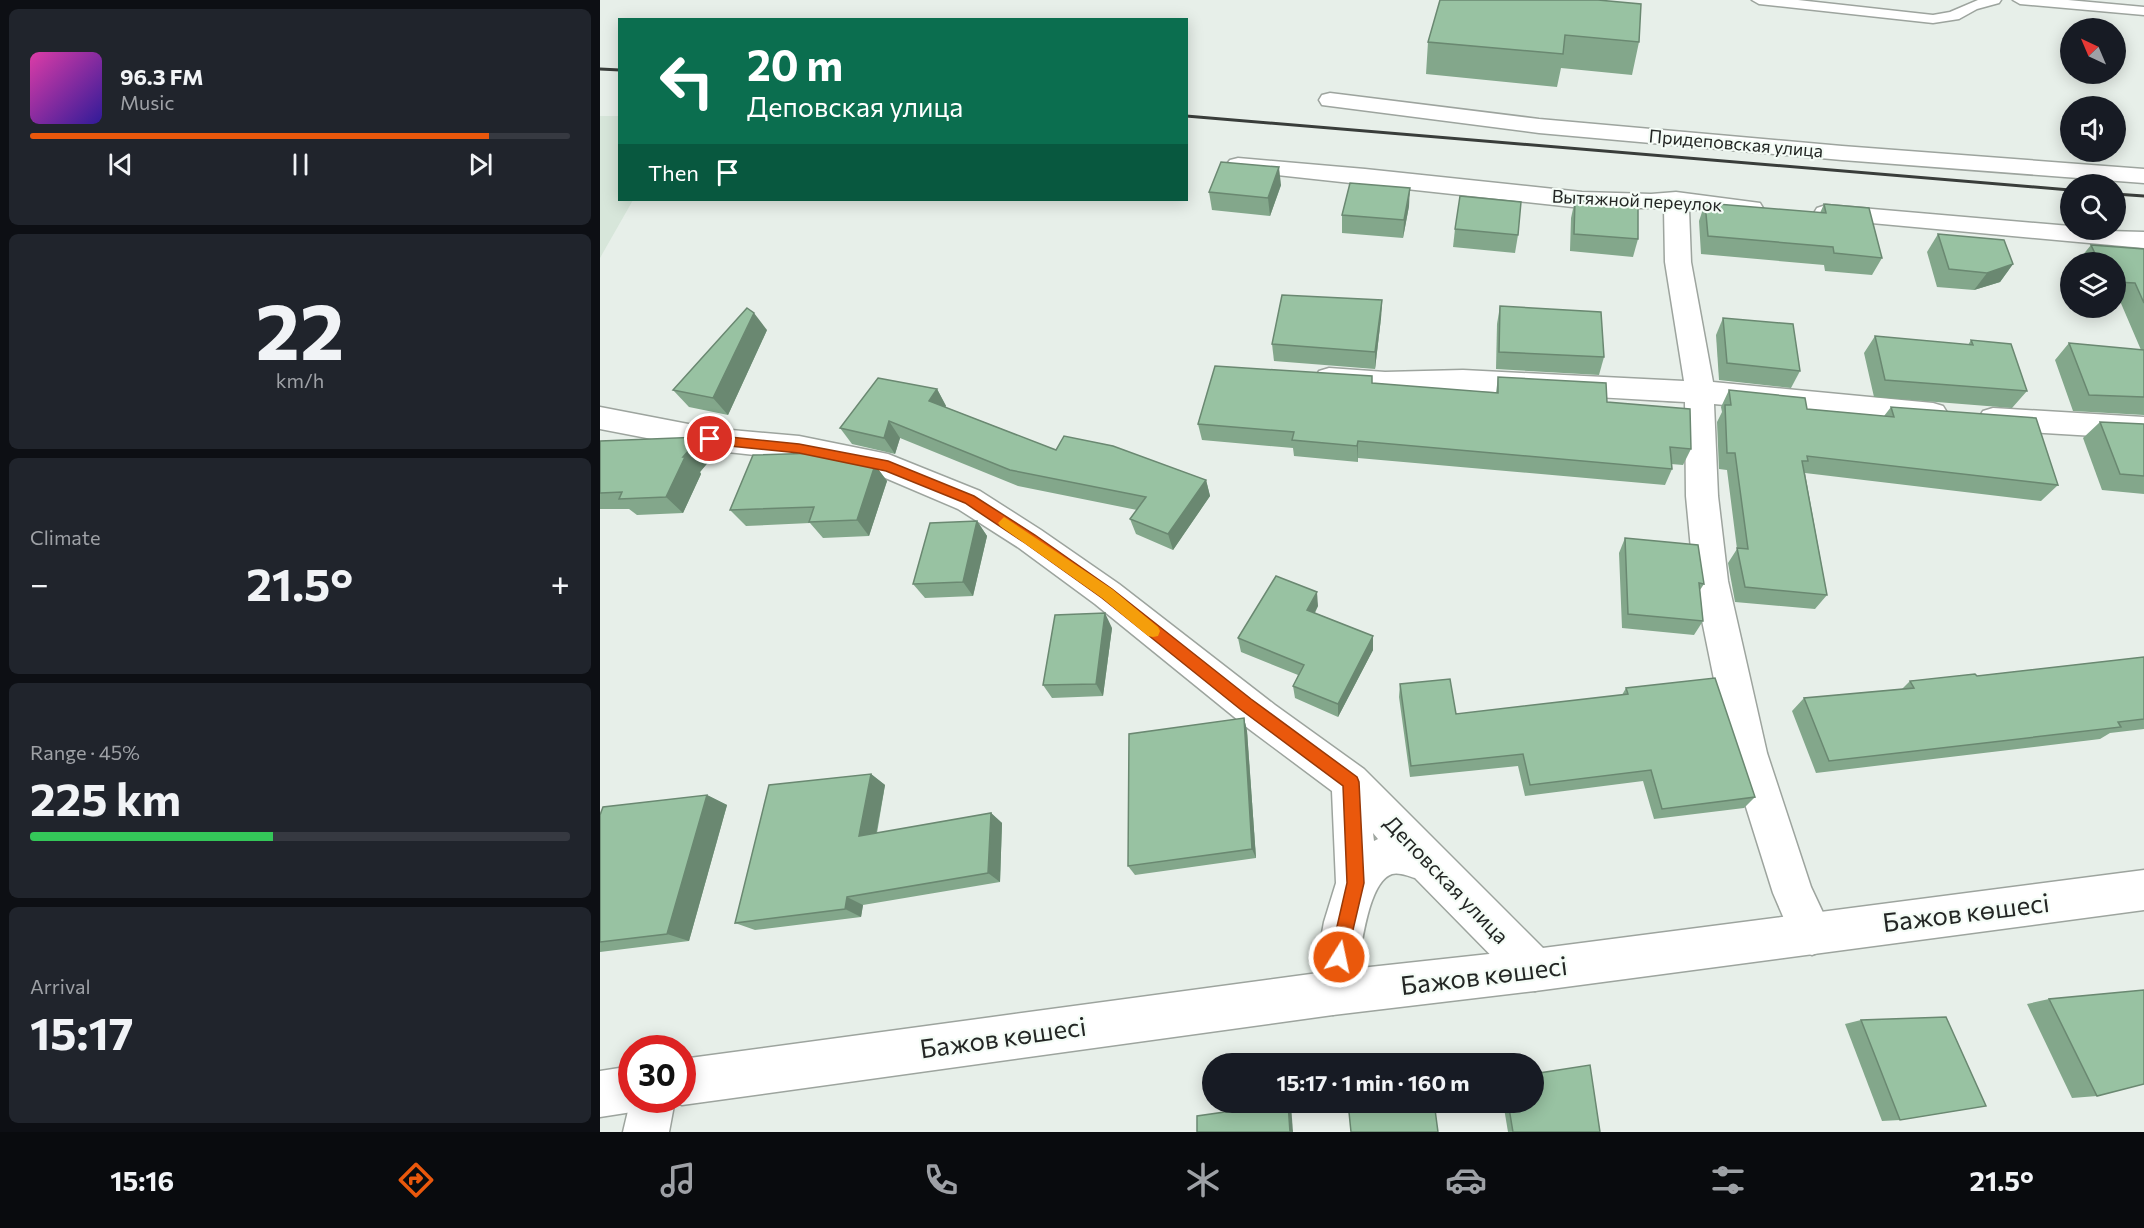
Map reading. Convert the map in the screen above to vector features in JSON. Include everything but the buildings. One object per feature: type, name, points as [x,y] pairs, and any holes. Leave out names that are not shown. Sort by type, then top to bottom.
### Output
[{"type":"street","name":"Придеповская улица","points":[[1330,100],[1539,126],[1842,153],[2144,176]]},
{"type":"street","name":"Вытяжной переулок","points":[[1238,165],[1365,176],[1582,200],[1651,202],[1676,200],[1774,210]]},
{"type":"street","points":[[1676,200],[1678,262],[1699,384],[1702,496],[1710,570],[1726,658],[1748,753],[1768,819],[1793,893],[1812,934]]},
{"type":"street","points":[[1806,212],[2144,240]]},
{"type":"street","points":[[1305,377],[1385,382],[1463,380],[1749,395],[1835,406],[1966,417],[2144,428]]},
{"type":"street","name":"Деповская улица","points":[[600,418],[710,439],[799,448],[888,466],[969,500],[1030,539],[1107,594],[1262,717],[1351,782],[1535,970]]},
{"type":"street","points":[[1333,993],[1345,922],[1356,883],[1351,782]]},
{"type":"street","points":[[1356,883],[1377,860],[1390,853],[1405,854],[1428,863]]},
{"type":"street","name":"Бажов көшесі","points":[[696,1080],[1333,993],[1535,970],[2144,890]]},
{"type":"street","points":[[600,1094],[618,1091]]},
{"type":"street","points":[[646,1132],[650,1113]]},
{"type":"lane","points":[[1759,0],[1932,19],[1954,16],[1972,6],[1994,0]]},
{"type":"lane","points":[[2020,0],[2144,11]]},
{"type":"shaded area","points":[[600,116],[618,116],[618,201],[632,201],[600,258]]},
{"type":"railway","points":[[600,69],[618,70]]},
{"type":"railway","points":[[1188,116],[2060,189]]},
{"type":"railway","points":[[2126,195],[2144,196]]},
{"type":"slow traffic","points":[[1004,523],[1107,594],[1153,631]]},
{"type":"route","points":[[710,439],[799,448],[888,466],[969,500],[1030,539],[1107,594],[1246,704],[1351,782],[1356,883],[1345,922],[1339,957]]}]
